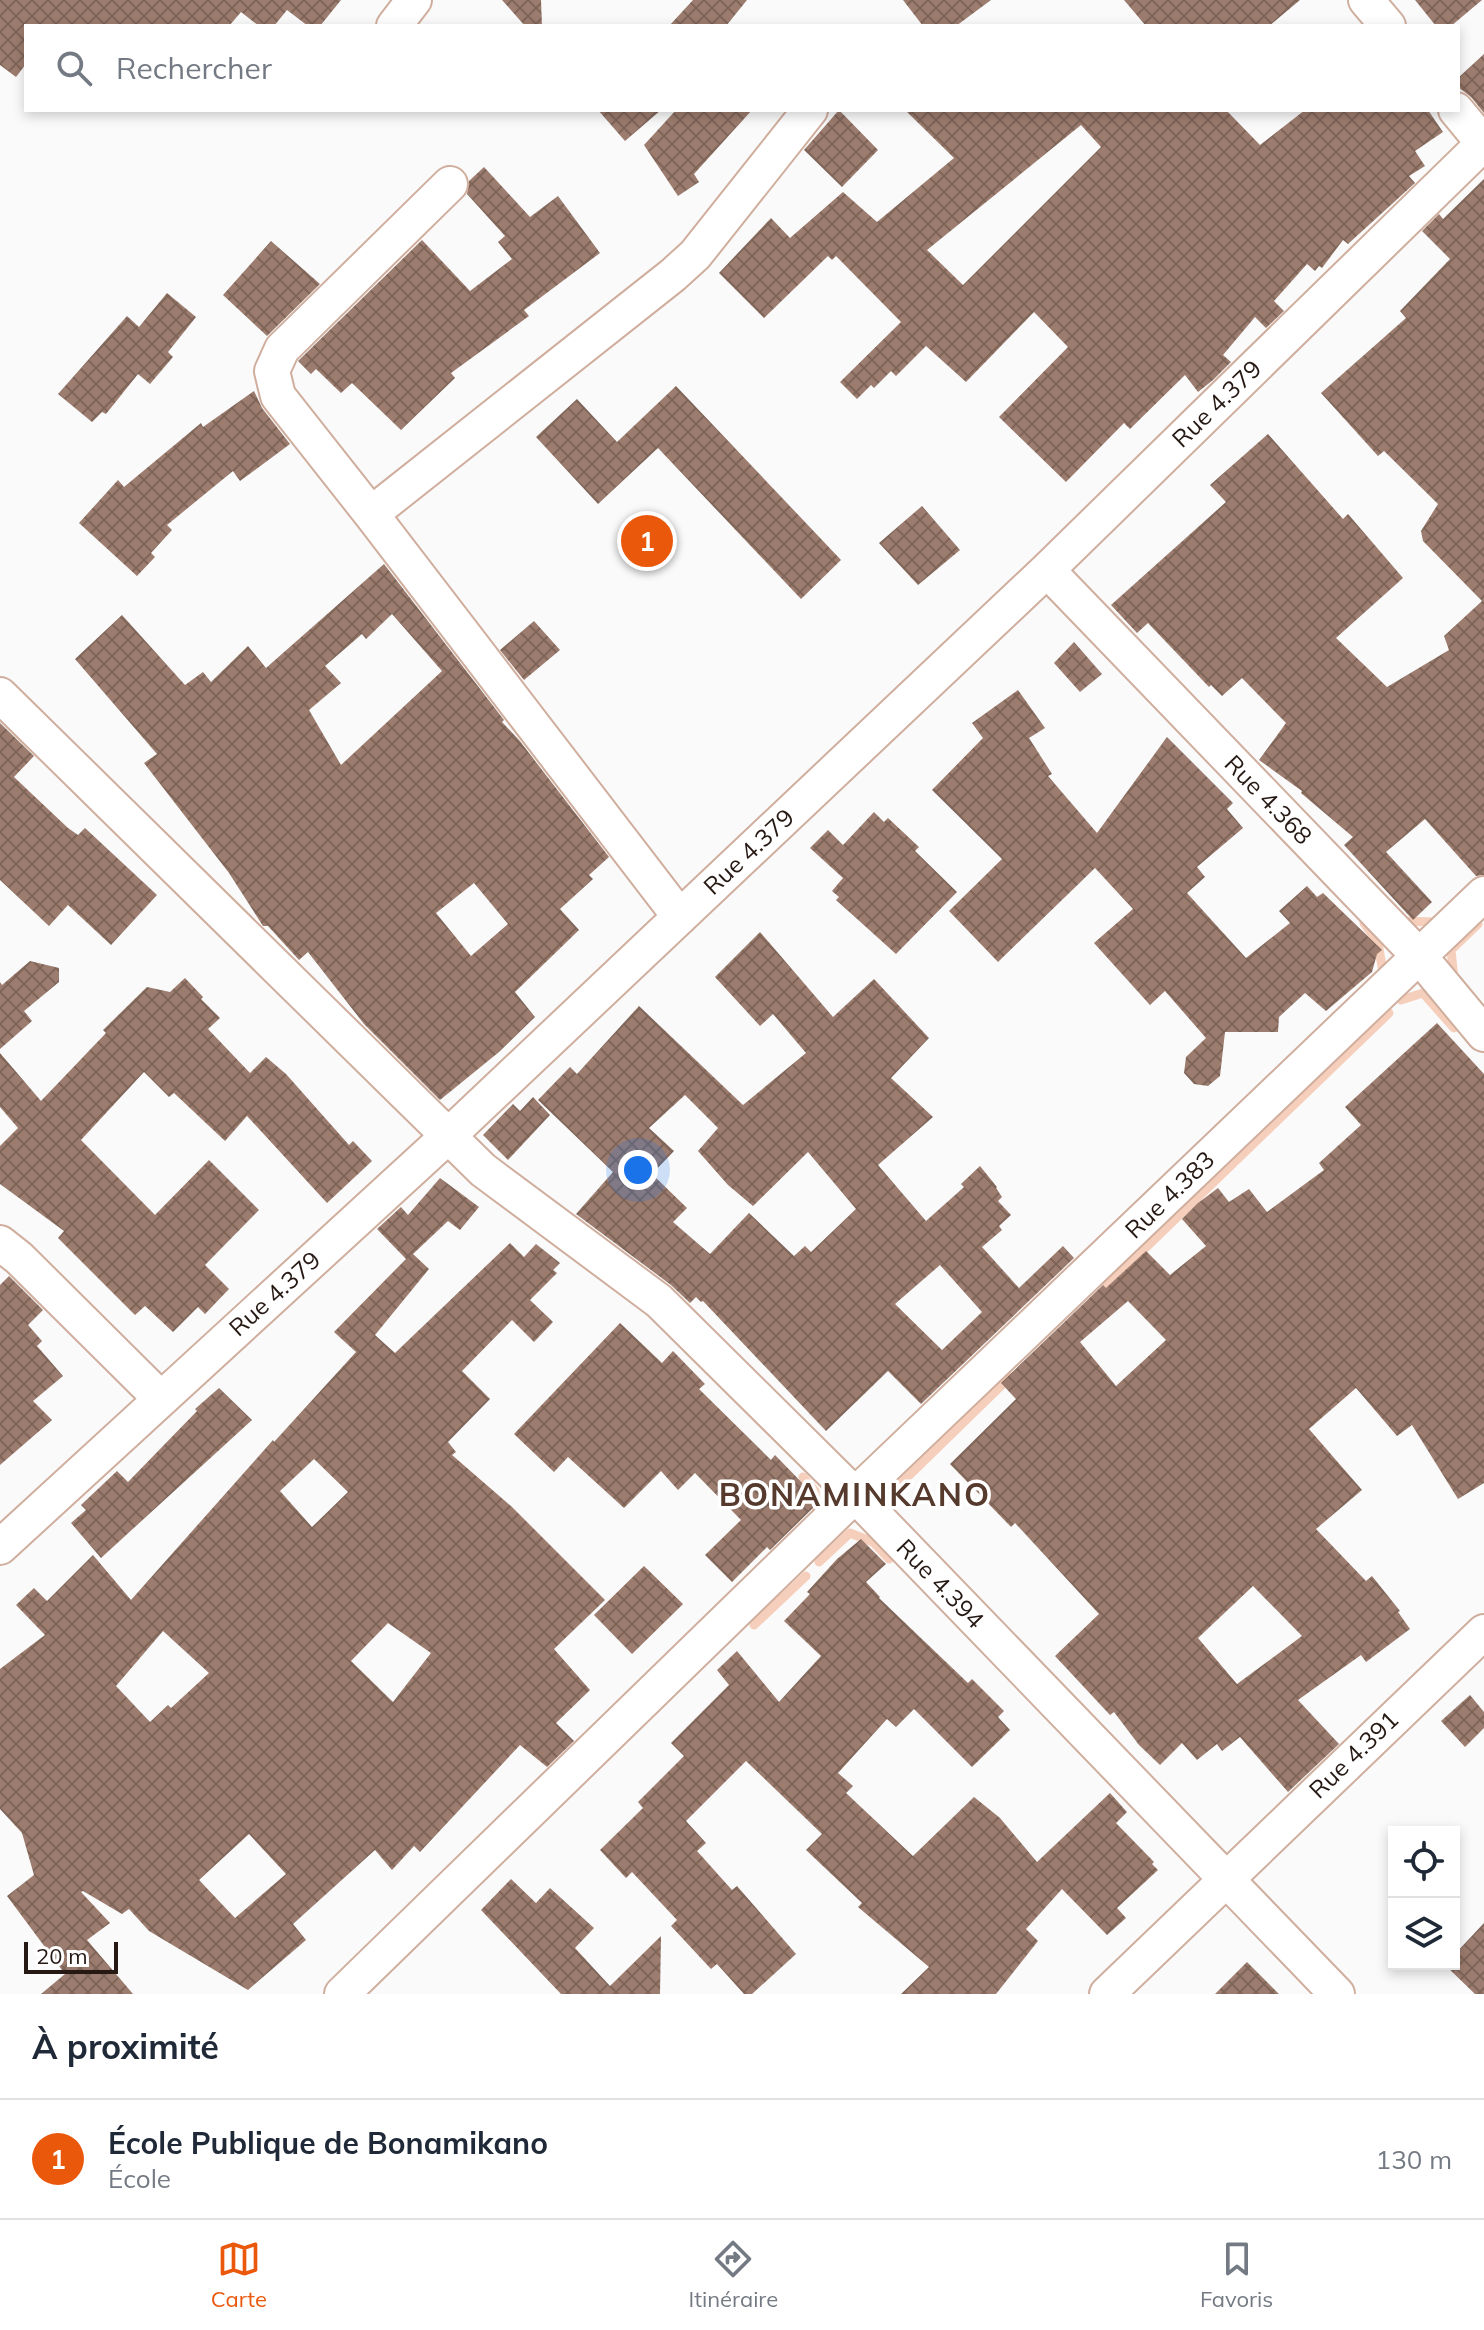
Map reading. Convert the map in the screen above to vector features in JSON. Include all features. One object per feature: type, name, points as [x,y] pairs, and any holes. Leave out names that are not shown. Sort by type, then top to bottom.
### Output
[{"type":"street","points":[[396,24],[414,0]]},
{"type":"street","points":[[1366,0],[1386,24]]},
{"type":"street","points":[[371,514],[695,255],[808,112]]},
{"type":"street","points":[[1458,112],[1484,144]]},
{"type":"street","name":"Rue 4.379","points":[[0,1547],[447,1137],[680,917],[1047,570],[1484,144]]},
{"type":"street","points":[[450,184],[282,349],[272,371],[278,396],[680,917]]},
{"type":"street","name":"Rue 4.368","points":[[1047,570],[1420,957],[1484,1034]]},
{"type":"street","name":"Rue 4.394","points":[[0,695],[447,1137],[483,1170],[659,1301],[855,1495],[1337,1994]]},
{"type":"street","name":"Rue 4.383","points":[[342,1994],[855,1495],[1484,894]]},
{"type":"street","points":[[0,1243],[19,1258],[160,1398]]},
{"type":"street","name":"Rue 4.391","points":[[1107,1994],[1484,1632]]},
{"type":"building","points":[[0,0],[341,0],[322,24],[305,24],[287,10],[276,24],[256,24],[241,12],[231,24],[24,24],[24,67],[16,77],[0,65]]},
{"type":"building","points":[[502,0],[541,0],[542,24],[523,24]]},
{"type":"building","points":[[693,0],[747,0],[728,24],[671,24]]},
{"type":"building","points":[[903,0],[991,0],[959,24],[921,24]]},
{"type":"building","points":[[1124,0],[1300,0],[1271,24],[1144,24]]},
{"type":"building","points":[[1415,0],[1482,0],[1453,24],[1434,24]]},
{"type":"building","points":[[1484,54],[1484,113],[1460,89],[1460,76]]},
{"type":"building","points":[[600,112],[659,112],[625,141]]},
{"type":"building","points":[[674,112],[750,112],[694,174],[699,182],[678,196],[644,145]]},
{"type":"building","points":[[837,112],[841,112],[878,150],[842,187],[804,150]]},
{"type":"building","points":[[907,112],[1228,112],[1260,145],[1302,112],[1429,112],[1443,132],[1415,151],[1425,166],[1409,176],[1415,183],[1348,244],[1343,240],[1322,268],[1319,266],[1315,271],[1307,264],[1274,301],[1284,311],[1266,328],[1255,317],[1223,355],[1231,362],[1213,380],[1198,392],[1185,375],[1130,429],[1124,423],[1066,482],[999,417],[1068,347],[1034,312],[966,382],[926,346],[896,376],[891,371],[857,399],[840,382],[901,322],[836,256],[832,260],[828,256],[764,318],[719,273],[771,218],[790,238],[843,192],[877,222],[954,158]],"holes":[[[1081,125],[1101,147],[963,285],[927,250]]]},
{"type":"building","points":[[484,167],[530,217],[558,196],[600,253],[524,310],[529,316],[451,373],[455,378],[401,430],[352,383],[341,393],[316,369],[311,374],[298,361],[422,240],[470,291],[512,259],[498,242],[505,236],[467,194],[469,181]]},
{"type":"building","points":[[1484,179],[1484,875],[1476,876],[1425,819],[1386,852],[1432,902],[1413,920],[1344,845],[1353,837],[1302,791],[1259,760],[1286,723],[1242,678],[1222,696],[1211,685],[1209,687],[1148,623],[1137,633],[1111,605],[1226,502],[1210,485],[1268,434],[1343,519],[1348,514],[1403,578],[1336,638],[1387,687],[1449,650],[1444,636],[1482,601],[1423,541],[1421,531],[1438,504],[1384,451],[1378,456],[1321,393],[1406,318],[1400,311],[1450,259],[1422,231],[1439,214],[1443,219]]},
{"type":"building","points":[[271,241],[320,284],[267,336],[223,295]]},
{"type":"building","points":[[167,293],[196,317],[168,352],[173,357],[150,384],[138,374],[106,414],[102,412],[92,422],[58,394],[127,316],[139,327]]},
{"type":"building","points":[[676,386],[841,560],[801,599],[658,448],[598,504],[536,437],[577,399],[617,442]]},
{"type":"building","points":[[254,391],[262,408],[290,444],[240,481],[233,471],[167,525],[172,530],[151,553],[155,557],[137,576],[79,523],[118,480],[124,487],[201,423],[203,427]]},
{"type":"building","points":[[922,506],[960,550],[918,585],[879,543]]},
{"type":"building","points":[[384,564],[504,720],[502,722],[609,857],[589,875],[593,879],[560,909],[579,930],[515,992],[535,1017],[499,1052],[440,1100],[364,1024],[308,952],[299,960],[268,926],[263,926],[229,873],[144,763],[157,754],[75,659],[122,615],[185,685],[203,672],[211,682],[248,646],[266,668]],"holes":[[[392,614],[442,671],[341,765],[309,710],[341,683],[325,666],[362,634],[366,639]],[[474,883],[508,924],[471,956],[436,913]]]},
{"type":"building","points":[[534,621],[560,650],[524,680],[500,650]]},
{"type":"building","points":[[1074,642],[1102,674],[1080,692],[1054,663]]},
{"type":"building","points":[[1018,690],[1045,728],[1029,738],[1052,774],[1048,776],[1097,833],[1167,737],[1233,803],[1227,809],[1243,828],[1197,867],[1205,877],[1187,893],[1246,958],[1290,923],[1279,911],[1307,886],[1317,897],[1323,893],[1382,950],[1377,954],[1372,972],[1326,1011],[1305,993],[1279,1017],[1278,1032],[1225,1032],[1220,1076],[1208,1086],[1194,1084],[1184,1073],[1186,1057],[1206,1038],[1165,991],[1150,1005],[1094,943],[1133,909],[1095,868],[998,962],[949,911],[1002,859],[932,790],[983,738],[972,723]]},
{"type":"building","points":[[0,723],[34,756],[14,777],[68,828],[78,835],[85,828],[157,895],[111,945],[68,905],[49,926],[0,880]]},
{"type":"building","points":[[874,812],[884,822],[888,818],[919,847],[915,851],[957,892],[896,954],[836,900],[839,897],[832,891],[843,878],[810,848],[828,830],[843,845]]},
{"type":"building","points":[[760,932],[833,1017],[874,979],[929,1038],[891,1078],[933,1117],[878,1165],[926,1221],[964,1187],[961,1184],[980,1166],[997,1187],[1002,1197],[998,1201],[1011,1215],[999,1226],[1002,1230],[982,1247],[1019,1288],[1063,1246],[1074,1258],[921,1404],[888,1371],[826,1431],[703,1301],[696,1297],[690,1303],[671,1285],[576,1214],[613,1172],[538,1100],[570,1067],[577,1074],[639,1006],[743,1105],[806,1053],[773,1014],[760,1026],[715,977]],"holes":[[[685,1095],[718,1128],[698,1151],[728,1185],[753,1206],[808,1152],[856,1209],[811,1252],[805,1246],[794,1256],[749,1213],[710,1254],[673,1222],[687,1208],[652,1174],[674,1151],[649,1128]],[[940,1265],[982,1312],[942,1350],[895,1304]]]},
{"type":"building","points":[[30,961],[59,968],[59,982],[24,1011],[32,1021],[0,1049],[0,982],[2,985]]},
{"type":"building","points":[[185,978],[220,1018],[208,1029],[250,1073],[266,1057],[286,1074],[349,1145],[353,1141],[372,1161],[327,1203],[247,1116],[225,1141],[174,1093],[169,1097],[144,1072],[81,1140],[155,1215],[209,1160],[259,1210],[205,1265],[229,1289],[205,1314],[198,1307],[173,1332],[145,1306],[135,1315],[58,1238],[64,1231],[0,1184],[0,1146],[18,1128],[0,1107],[0,1053],[41,1101],[106,1033],[103,1030],[147,987],[170,992]]},
{"type":"building","points":[[1437,1023],[1484,1074],[1484,1483],[1458,1499],[1412,1425],[1397,1436],[1356,1388],[1309,1429],[1362,1490],[1316,1529],[1366,1581],[1372,1576],[1410,1629],[1366,1662],[1361,1655],[1298,1700],[1339,1744],[1288,1792],[1240,1737],[1222,1751],[1217,1744],[1197,1760],[1182,1743],[1160,1765],[1139,1745],[1114,1712],[1110,1715],[1055,1656],[1099,1614],[1015,1523],[1011,1527],[950,1464],[1016,1399],[1001,1383],[1103,1285],[1106,1288],[1146,1251],[1170,1275],[1206,1246],[1182,1219],[1198,1203],[1218,1188],[1229,1202],[1249,1189],[1267,1212],[1324,1170],[1319,1163],[1361,1125],[1345,1107]],"holes":[[[1128,1301],[1166,1340],[1116,1386],[1080,1342]],[[1253,1586],[1302,1636],[1237,1684],[1198,1638]]]},
{"type":"building","points":[[533,1097],[550,1115],[508,1160],[483,1135],[513,1104],[520,1111]]},
{"type":"building","points":[[440,1178],[479,1207],[460,1230],[448,1221],[413,1254],[429,1269],[375,1335],[395,1353],[510,1243],[524,1257],[536,1244],[560,1263],[553,1270],[557,1273],[530,1300],[553,1322],[534,1342],[512,1320],[462,1371],[490,1399],[448,1442],[456,1452],[452,1455],[511,1506],[605,1600],[554,1649],[590,1690],[556,1723],[574,1741],[547,1767],[520,1745],[420,1852],[414,1846],[392,1870],[375,1850],[293,1924],[306,1940],[248,1990],[149,1931],[129,1909],[122,1914],[83,1891],[110,1923],[87,1940],[133,1994],[41,1994],[65,1974],[7,1896],[34,1875],[22,1833],[0,1809],[0,1669],[45,1635],[16,1605],[34,1588],[47,1601],[93,1555],[131,1600],[356,1352],[334,1332],[406,1259],[377,1229],[401,1207],[408,1215]],"holes":[[[314,1459],[348,1492],[312,1527],[280,1491]],[[388,1623],[431,1653],[393,1702],[351,1661]],[[163,1631],[209,1673],[171,1708],[168,1705],[150,1722],[116,1686]],[[249,1834],[286,1874],[235,1918],[199,1880]]]},
{"type":"building","points":[[9,1276],[43,1310],[28,1325],[42,1341],[37,1346],[63,1376],[33,1401],[52,1420],[0,1465],[0,1285]]},
{"type":"building","points":[[620,1323],[662,1363],[673,1351],[705,1384],[699,1389],[771,1460],[775,1455],[813,1494],[808,1499],[815,1506],[732,1582],[705,1555],[741,1520],[695,1473],[678,1490],[661,1471],[624,1508],[568,1457],[554,1472],[514,1434]]},
{"type":"building","points":[[219,1388],[252,1420],[101,1558],[71,1523],[86,1510],[81,1505],[117,1471],[128,1482],[197,1411],[195,1409]]},
{"type":"building","points":[[861,1539],[886,1564],[866,1582],[968,1683],[972,1679],[1004,1711],[998,1717],[1010,1730],[972,1767],[914,1709],[896,1727],[887,1719],[838,1773],[853,1786],[846,1793],[913,1856],[974,1797],[1000,1818],[1037,1862],[1110,1793],[1127,1812],[1116,1823],[1158,1870],[1117,1908],[1126,1918],[1107,1935],[1062,1889],[1026,1929],[1038,1941],[996,1994],[901,1994],[929,1967],[858,1907],[862,1903],[806,1850],[822,1834],[746,1761],[686,1821],[706,1843],[697,1851],[732,1890],[737,1886],[796,1954],[752,1994],[744,1994],[717,1964],[711,1969],[671,1926],[677,1920],[632,1872],[626,1878],[600,1850],[643,1808],[638,1802],[684,1756],[671,1743],[729,1685],[717,1670],[737,1651],[779,1702],[821,1656],[784,1621],[837,1559]]},
{"type":"building","points":[[644,1566],[683,1604],[632,1654],[594,1615]]},
{"type":"building","points":[[1470,1695],[1484,1712],[1484,1728],[1465,1747],[1441,1721]]},
{"type":"building","points":[[511,1879],[536,1903],[550,1888],[594,1928],[575,1948],[610,1986],[661,1936],[660,1994],[561,1994],[481,1910]]},
{"type":"building","points":[[1484,1923],[1484,1994],[1475,1994],[1450,1970],[1460,1970],[1460,1949]]},
{"type":"building","points":[[1247,1962],[1279,1994],[1215,1994]]},
{"type":"waterway","points":[[1400,921],[1433,922]]},
{"type":"waterway","points":[[1364,923],[1378,942]]},
{"type":"waterway","points":[[1454,980],[1451,950],[1478,924]]},
{"type":"waterway","points":[[1377,977],[1383,972],[1378,943]]},
{"type":"waterway","points":[[1401,1000],[1423,993],[1454,1028]]},
{"type":"waterway","points":[[1107,1285],[1389,1013]]},
{"type":"waterway","points":[[892,1492],[1010,1377]]},
{"type":"waterway","points":[[803,1477],[815,1491],[816,1507]]},
{"type":"waterway","points":[[819,1562],[850,1533],[873,1542],[889,1559]]},
{"type":"waterway","points":[[754,1625],[806,1576]]},
{"type":"place","name":"École Publique de Bonamikano","points":[[647,541]]},
{"type":"district","name":"BONAMINKANO","points":[[855,1495]]}]
